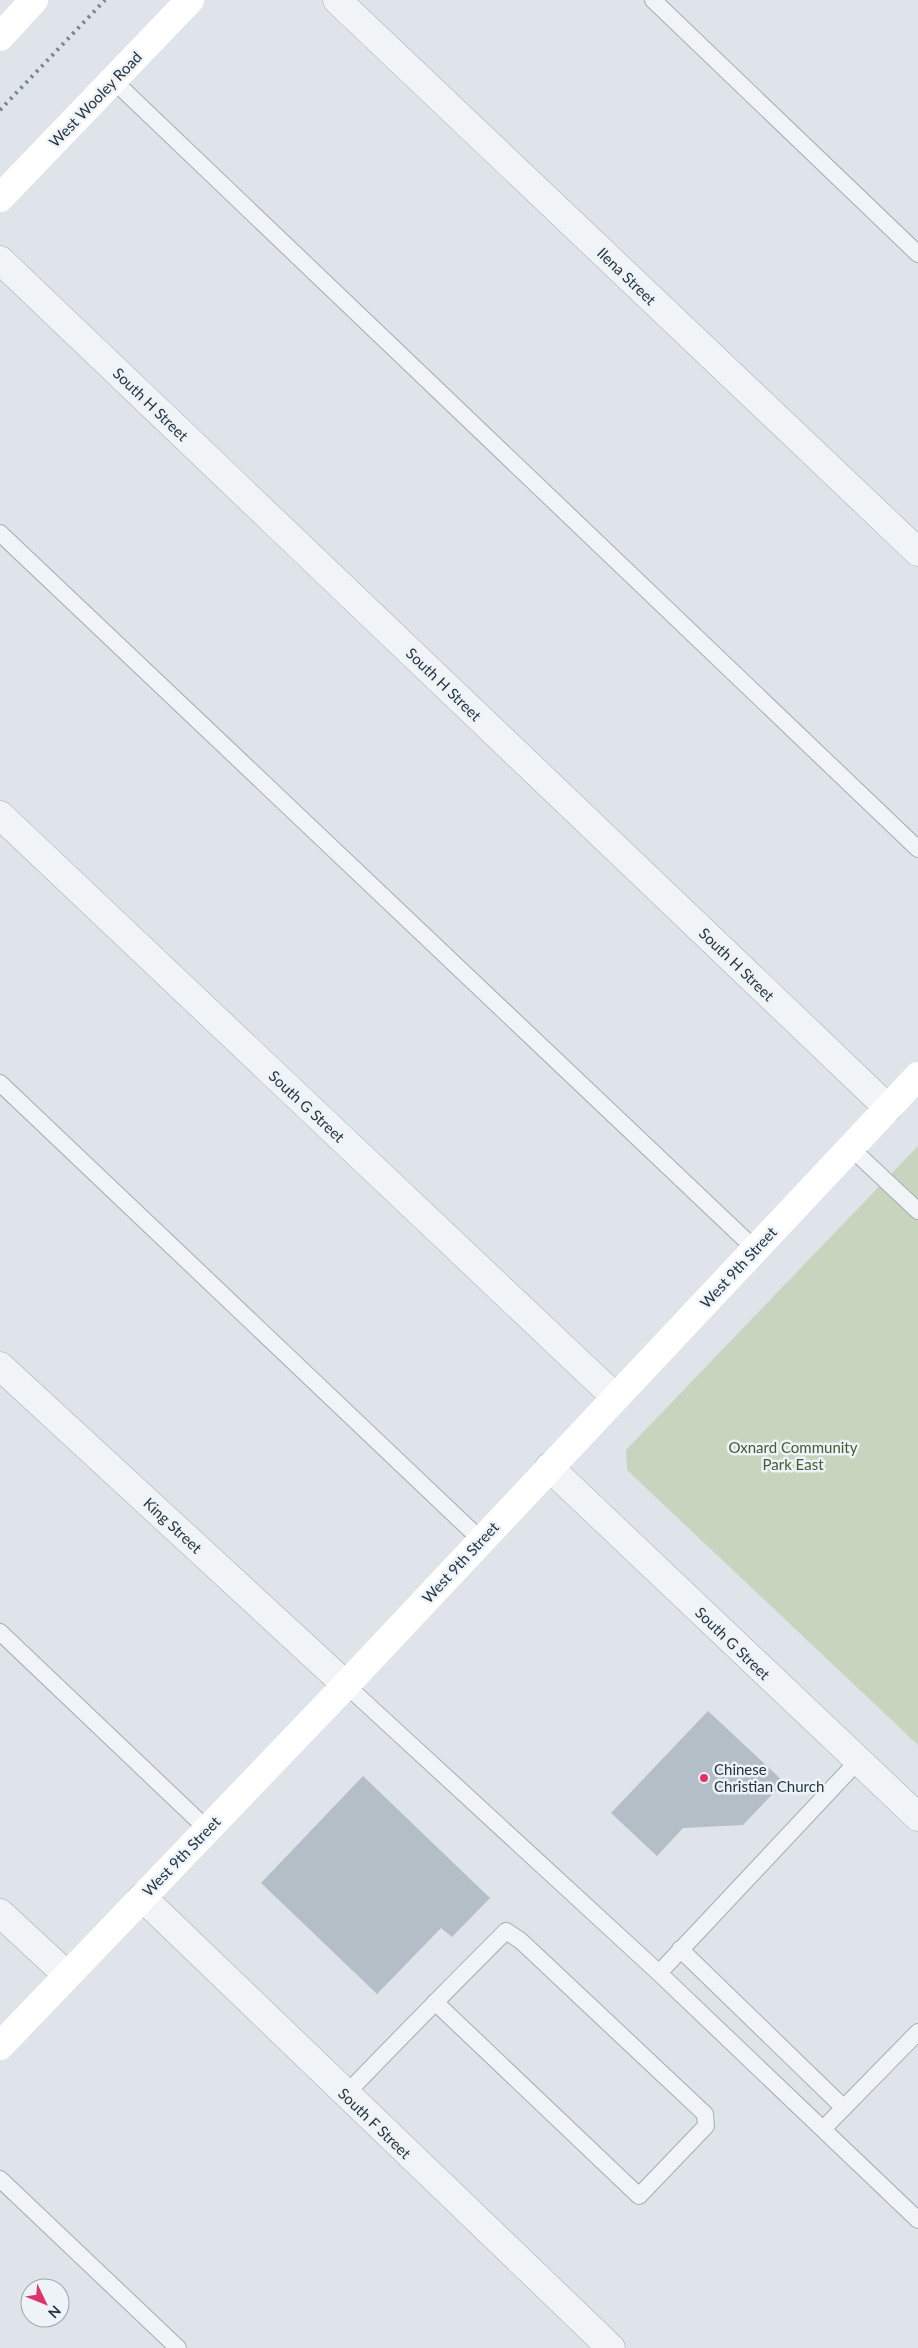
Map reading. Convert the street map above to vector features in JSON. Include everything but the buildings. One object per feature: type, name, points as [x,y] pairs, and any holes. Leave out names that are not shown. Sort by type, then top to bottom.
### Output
[{"type":"street","points":[[0,37],[34,0]]},
{"type":"street","name":"West Wooley Road","points":[[0,198],[190,0]]},
{"type":"street","name":"Ilena Street","points":[[336,0],[918,552]]},
{"type":"street","name":"South H Street","points":[[0,260],[888,1108]]},
{"type":"street","name":"South G Street","points":[[0,815],[615,1397]]},
{"type":"street","name":"West 9th Street","points":[[0,2046],[346,1685],[480,1539],[918,1076]]},
{"type":"street","name":"King Street","points":[[0,1366],[346,1685]]},
{"type":"street","name":"South G Street","points":[[549,1467],[857,1762],[918,1817]]},
{"type":"street","name":"South F Street","points":[[142,1897],[345,2095],[611,2348]]},
{"type":"street","points":[[0,1913],[67,1975]]},
{"type":"lane","points":[[653,0],[918,254]]},
{"type":"lane","points":[[113,80],[918,849]]},
{"type":"lane","points":[[0,533],[755,1249]]},
{"type":"lane","points":[[0,1083],[480,1539]]},
{"type":"lane","points":[[851,1148],[917,1208]]},
{"type":"lane","points":[[0,1632],[207,1829]]},
{"type":"lane","points":[[346,1685],[659,1973],[918,2220]]},
{"type":"lane","points":[[659,1973],[857,1762]]},
{"type":"lane","points":[[345,2095],[435,2002],[506,1931],[521,1941],[705,2114],[706,2126],[639,2196],[435,2002]]},
{"type":"lane","points":[[680,1949],[844,2108]]},
{"type":"lane","points":[[823,2129],[918,2032]]},
{"type":"lane","points":[[0,2179],[178,2348]]},
{"type":"green space","name":"Oxnard Community Park East","points":[[918,1146],[918,1745],[627,1470],[626,1450]]},
{"type":"railway","points":[[0,110],[105,0]]},
{"type":"place","name":"Chinese Christian Church","points":[[704,1778]]}]
